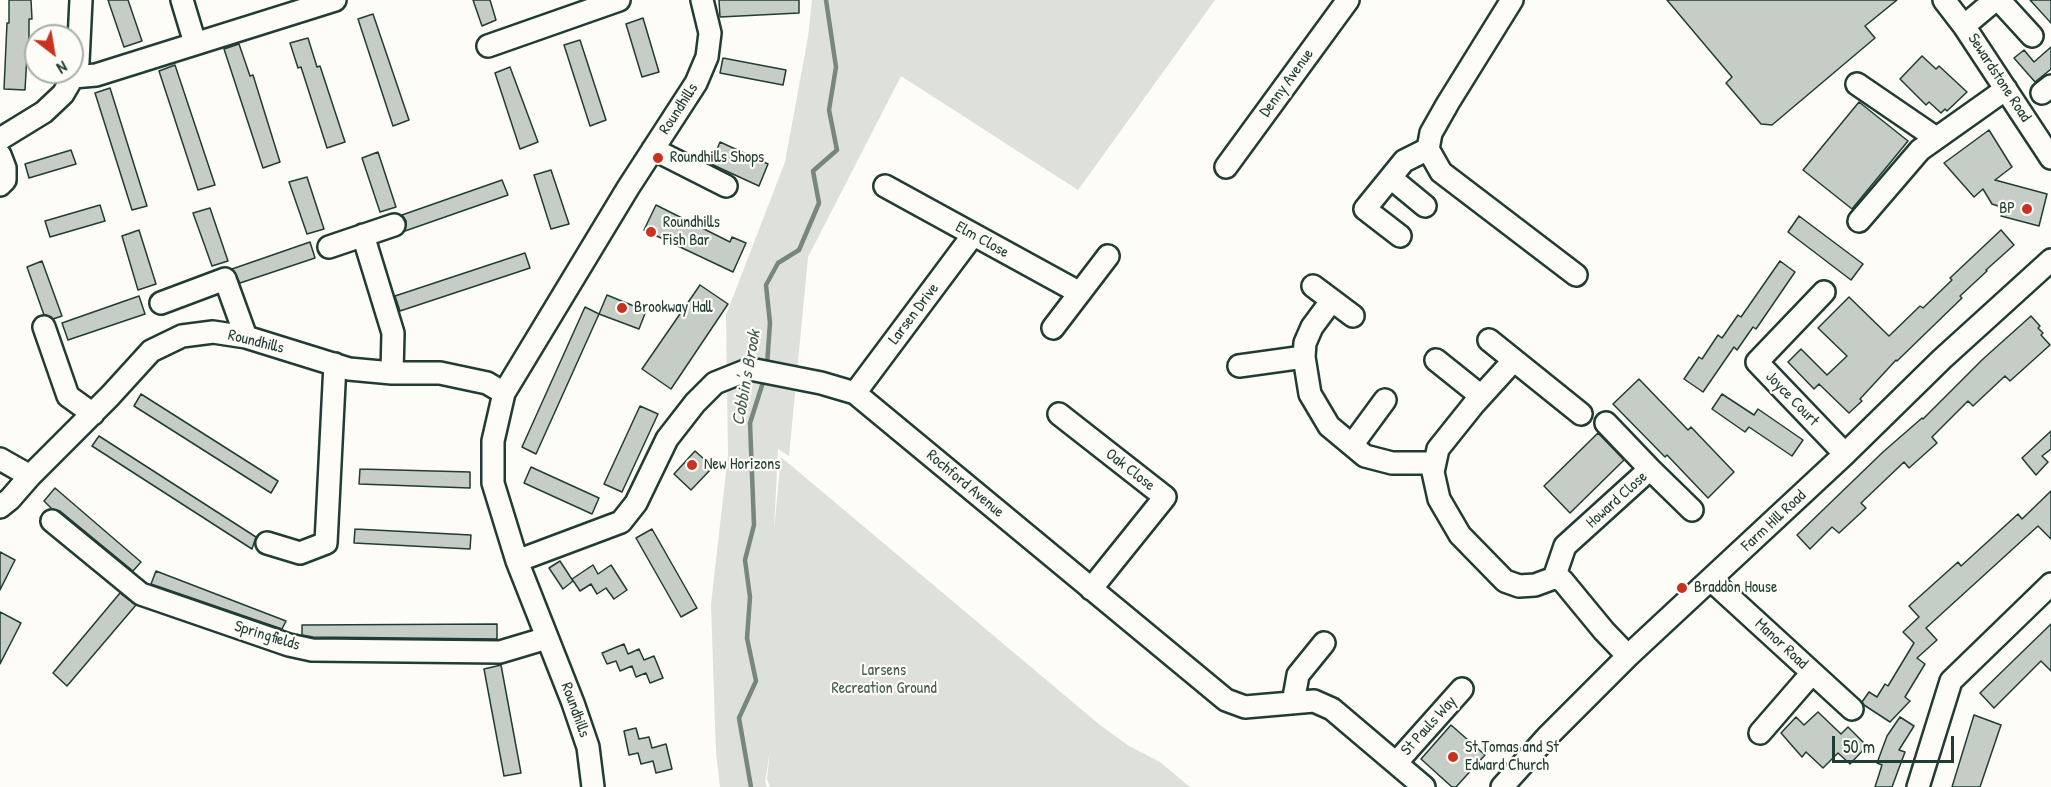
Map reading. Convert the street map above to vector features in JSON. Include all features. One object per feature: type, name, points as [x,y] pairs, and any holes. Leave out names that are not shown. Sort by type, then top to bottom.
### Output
[{"type":"street","points":[[80,24],[81,0]]},
{"type":"street","points":[[182,0],[195,43]]},
{"type":"street","points":[[84,76],[96,75],[334,0]]},
{"type":"street","points":[[488,46],[619,0]]},
{"type":"street","name":"Roundhills","points":[[592,787],[588,747],[573,702],[517,561],[493,483],[494,441],[504,393],[653,149],[696,83],[707,57],[710,33],[702,0]]},
{"type":"street","name":"Denny Avenue","points":[[1226,167],[1348,0]]},
{"type":"street","points":[[1512,0],[1431,133],[1428,149],[1441,172],[1575,275]]},
{"type":"street","name":"Sewardstone Road","points":[[1944,0],[1964,26],[2051,158]]},
{"type":"street","points":[[1964,26],[1997,0],[2032,36]]},
{"type":"street","points":[[0,139],[44,112],[63,94],[69,84]]},
{"type":"street","points":[[1857,84],[1936,138]]},
{"type":"street","points":[[1859,221],[1920,150],[2006,89]]},
{"type":"street","points":[[653,149],[726,186]]},
{"type":"street","points":[[1400,236],[1365,209],[1404,161],[1428,149]]},
{"type":"street","points":[[0,155],[5,168],[5,180],[0,185]]},
{"type":"street","points":[[1391,178],[1425,206]]},
{"type":"street","name":"Elm Close","points":[[885,186],[1080,293]]},
{"type":"street","points":[[328,247],[394,225]]},
{"type":"street","points":[[363,235],[393,333],[392,373]]},
{"type":"street","name":"Larsen Drive","points":[[855,393],[973,235]]},
{"type":"street","points":[[1053,328],[1108,256]]},
{"type":"street","name":"Farm Hill Road","points":[[1502,787],[1547,737],[1628,656],[1845,454],[1942,359],[2051,260]]},
{"type":"street","points":[[161,303],[225,279],[246,337]]},
{"type":"street","points":[[1313,286],[1353,316]]},
{"type":"street","name":"Joyce Court","points":[[1824,292],[1757,362],[1845,454]]},
{"type":"street","points":[[1332,300],[1312,327],[1305,343],[1304,357],[1310,394],[1329,426],[1365,456],[1392,463],[1434,463]]},
{"type":"street","points":[[44,327],[68,396],[93,414]]},
{"type":"street","name":"Roundhills","points":[[0,507],[93,414],[151,351],[182,336],[213,332],[246,337],[349,369],[392,373],[440,373],[487,383],[504,393]]},
{"type":"street","points":[[1489,340],[1581,414]]},
{"type":"street","points":[[1239,366],[1304,357]]},
{"type":"street","points":[[1436,360],[1481,396]]},
{"type":"street","points":[[1514,360],[1438,449],[1433,472],[1439,499],[1460,535],[1505,581],[1519,586],[1535,585],[1554,578],[1562,580],[1628,656]]},
{"type":"street","points":[[267,543],[300,553],[326,543],[335,364]]},
{"type":"street","name":"Rochford Avenue","points":[[517,561],[621,522],[636,503],[667,439],[715,383],[750,369],[855,393],[1226,700],[1245,707],[1314,701],[1332,709],[1424,787]]},
{"type":"street","points":[[1352,445],[1385,400]]},
{"type":"street","name":"Oak Close","points":[[1059,414],[1165,497],[1091,589]]},
{"type":"street","points":[[1606,423],[1650,469]]},
{"type":"street","points":[[0,459],[30,476]]},
{"type":"street","name":"Howard Close","points":[[1554,578],[1565,546],[1650,469],[1692,510]]},
{"type":"street","name":"Springfields","points":[[52,521],[141,594],[289,645],[312,650],[500,652],[547,638]]},
{"type":"street","name":"Manor Road","points":[[1711,580],[1851,709]]},
{"type":"street","points":[[1918,787],[1951,681],[2051,584]]},
{"type":"street","points":[[1293,703],[1298,675],[1324,643]]},
{"type":"street","points":[[1760,733],[1812,673]]},
{"type":"street","name":"St Pauls Way","points":[[1396,763],[1462,689]]},
{"type":"green space","name":"Larsens Recreation Ground","points":[[812,0],[1215,0],[1078,190],[901,76],[808,257],[789,456],[778,449],[774,531],[781,457],[1100,725],[1129,746],[1160,762],[1190,787],[770,787],[767,779],[770,750],[765,782],[767,787],[720,787],[716,752],[711,604],[728,455],[726,315],[785,162],[808,37]]},
{"type":"building","points":[[9,0],[31,0],[32,19],[29,19],[29,24],[24,24],[25,90],[4,89],[7,23],[9,23]]},
{"type":"building","points":[[108,0],[128,0],[142,41],[124,47]]},
{"type":"building","points":[[473,0],[490,0],[496,20],[482,26]]},
{"type":"building","points":[[719,0],[799,0],[799,13],[720,17]]},
{"type":"building","points":[[1667,0],[1897,0],[1865,26],[1875,38],[1772,125],[1761,124],[1726,83],[1732,77]]},
{"type":"building","points":[[2030,0],[2051,0],[2051,23]]},
{"type":"building","points":[[373,14],[409,120],[393,126],[358,19]]},
{"type":"building","points":[[643,18],[659,72],[642,77],[626,24]]},
{"type":"building","points":[[308,38],[317,67],[320,66],[345,142],[327,148],[301,67],[298,68],[290,43]]},
{"type":"building","points":[[580,40],[606,120],[590,126],[564,45]]},
{"type":"building","points":[[239,44],[250,76],[253,75],[280,162],[263,168],[224,49]]},
{"type":"building","points":[[2051,47],[2051,69],[2035,82],[2014,58],[2024,50],[2034,62]]},
{"type":"building","points":[[1922,56],[1936,69],[1939,66],[1967,92],[1947,111],[1945,109],[1941,113],[1929,102],[1926,105],[1900,79]]},
{"type":"building","points":[[723,58],[786,70],[783,85],[720,73]]},
{"type":"building","points":[[175,65],[215,185],[198,190],[159,71]]},
{"type":"building","points":[[510,67],[538,142],[520,149],[495,73]]},
{"type":"building","points":[[110,88],[147,206],[132,210],[95,93]]},
{"type":"building","points":[[1859,102],[1908,141],[1852,209],[1803,170]]},
{"type":"building","points":[[1989,130],[2012,167],[1995,180],[2047,194],[2039,226],[2001,216],[2004,208],[1992,204],[1983,189],[1974,197],[1944,163]]},
{"type":"building","points":[[720,142],[768,164],[759,186],[711,164]]},
{"type":"building","points":[[71,150],[76,164],[29,178],[25,164]]},
{"type":"building","points":[[378,152],[396,207],[380,212],[362,158]]},
{"type":"building","points":[[551,170],[569,224],[551,229],[534,175]]},
{"type":"building","points":[[307,177],[324,229],[307,234],[289,182]]},
{"type":"building","points":[[502,180],[508,195],[405,231],[406,221],[402,215]]},
{"type":"building","points":[[100,205],[105,221],[50,237],[45,221]]},
{"type":"building","points":[[656,205],[730,242],[732,237],[746,243],[733,272],[644,230]]},
{"type":"building","points":[[210,208],[228,261],[212,266],[193,213]]},
{"type":"building","points":[[1799,216],[1863,264],[1851,280],[1788,232]]},
{"type":"building","points":[[139,230],[156,284],[138,290],[122,236]]},
{"type":"building","points":[[2001,230],[2014,245],[1896,360],[1849,413],[1819,384],[1814,389],[1788,362],[1801,349],[1827,375],[1847,356],[1818,328],[1849,297],[1889,336],[1920,306],[1923,308],[1952,280],[1950,278]]},
{"type":"building","points":[[310,242],[315,258],[240,283],[232,269]]},
{"type":"building","points":[[525,253],[530,268],[400,311],[395,296]]},
{"type":"building","points":[[42,261],[62,316],[53,319],[44,315],[27,267]]},
{"type":"building","points":[[1780,261],[1795,272],[1756,329],[1753,327],[1737,350],[1734,347],[1703,392],[1684,379],[1699,357],[1702,359],[1718,335],[1722,338],[1738,315],[1741,317]]},
{"type":"building","points":[[700,285],[728,304],[671,389],[642,369]]},
{"type":"building","points":[[607,295],[646,311],[639,329],[599,314]]},
{"type":"building","points":[[139,296],[145,314],[68,340],[62,323]]},
{"type":"building","points":[[585,307],[599,314],[536,454],[522,447]]},
{"type":"building","points":[[2031,316],[2040,326],[2038,328],[2043,333],[2041,335],[2050,345],[2010,381],[2005,376],[1973,406],[1968,401],[1932,437],[1937,443],[1909,468],[1904,462],[1861,503],[1866,508],[1839,533],[1832,527],[1810,549],[1797,535],[1883,452],[1923,419],[1983,359]]},
{"type":"building","points":[[1639,379],[1688,430],[1691,427],[1734,472],[1708,498],[1613,404]]},
{"type":"building","points":[[141,394],[278,481],[271,493],[134,406]]},
{"type":"building","points":[[1722,394],[1754,415],[1758,409],[1803,440],[1792,456],[1749,427],[1745,432],[1712,409]]},
{"type":"building","points":[[640,406],[658,414],[622,492],[604,484]]},
{"type":"building","points":[[2051,431],[2051,449],[2042,456],[2048,462],[2036,475],[2022,458]]},
{"type":"building","points":[[1598,433],[1624,460],[1570,513],[1544,486]]},
{"type":"building","points":[[99,436],[256,537],[252,549],[92,446]]},
{"type":"building","points":[[695,451],[713,467],[691,490],[674,474]]},
{"type":"building","points":[[531,467],[599,498],[592,514],[524,483]]},
{"type":"building","points":[[360,469],[470,472],[470,488],[359,484]]},
{"type":"building","points":[[55,488],[141,562],[133,571],[60,511],[52,509],[44,501]]},
{"type":"building","points":[[2051,491],[2051,539],[2038,526],[1926,628],[1937,640],[1917,658],[1925,664],[1905,697],[1910,701],[1890,722],[1864,705],[1862,702],[1869,692],[1877,697],[1885,684],[1888,686],[1914,643],[1903,632],[1919,617],[1909,606],[1958,562],[1961,566],[2018,514],[2022,519]]},
{"type":"building","points":[[355,529],[471,535],[470,549],[354,543]]},
{"type":"building","points":[[652,529],[697,608],[681,617],[636,538]]},
{"type":"building","points":[[0,552],[15,560],[0,590]]},
{"type":"building","points":[[560,561],[573,581],[563,589],[549,568]]},
{"type":"building","points":[[593,565],[598,574],[611,565],[627,590],[614,599],[606,588],[597,594],[591,584],[580,591],[572,579]]},
{"type":"building","points":[[156,571],[286,621],[282,629],[151,584]]},
{"type":"building","points":[[120,593],[136,605],[67,686],[53,673]]},
{"type":"building","points":[[0,612],[21,623],[0,664]]},
{"type":"building","points":[[497,624],[497,639],[302,635],[302,625]]},
{"type":"building","points":[[2051,624],[2051,671],[2041,661],[1994,708],[1980,693]]},
{"type":"building","points":[[624,644],[628,654],[639,649],[644,660],[654,656],[663,678],[650,683],[646,673],[636,677],[632,666],[620,671],[616,661],[607,664],[602,653]]},
{"type":"building","points":[[501,665],[521,773],[504,776],[484,669]]},
{"type":"building","points":[[1818,712],[1841,734],[1848,727],[1867,746],[1850,764],[1838,753],[1823,768],[1806,752],[1802,757],[1781,733],[1796,717],[1804,725]]},
{"type":"building","points":[[1974,715],[2001,725],[1980,787],[1952,787]]},
{"type":"building","points":[[1900,717],[1914,726],[1899,750],[1905,752],[1892,787],[1875,787],[1882,765],[1877,763],[1887,736]]},
{"type":"building","name":"St Tomas and St Edward Church","points":[[1451,725],[1485,755],[1456,787],[1452,787],[1421,759]]},
{"type":"building","points":[[636,728],[639,739],[649,737],[652,748],[666,744],[672,769],[656,773],[653,761],[641,764],[638,753],[629,755],[624,731]]},
{"type":"waterway","name":"Cobbin's Brook","points":[[767,365],[770,323],[766,285],[778,263],[799,250],[819,203],[813,171],[837,150],[829,110],[836,67],[826,0]]},
{"type":"waterway","name":"Cobbin's Brook","points":[[751,787],[739,718],[756,681],[747,638],[750,597],[745,560],[754,525],[750,423],[765,376]]},
{"type":"place","name":"Roundhills Shops","points":[[658,158]]},
{"type":"place","name":"BP","points":[[2027,209]]},
{"type":"place","name":"Roundhills Fish Bar","points":[[651,232]]},
{"type":"place","name":"Brookway Hall","points":[[622,308]]},
{"type":"place","name":"New Horizons","points":[[692,465]]},
{"type":"place","name":"Braddon House","points":[[1682,588]]},
{"type":"place","name":"St Tomas and St Edward Church","points":[[1453,757]]}]
